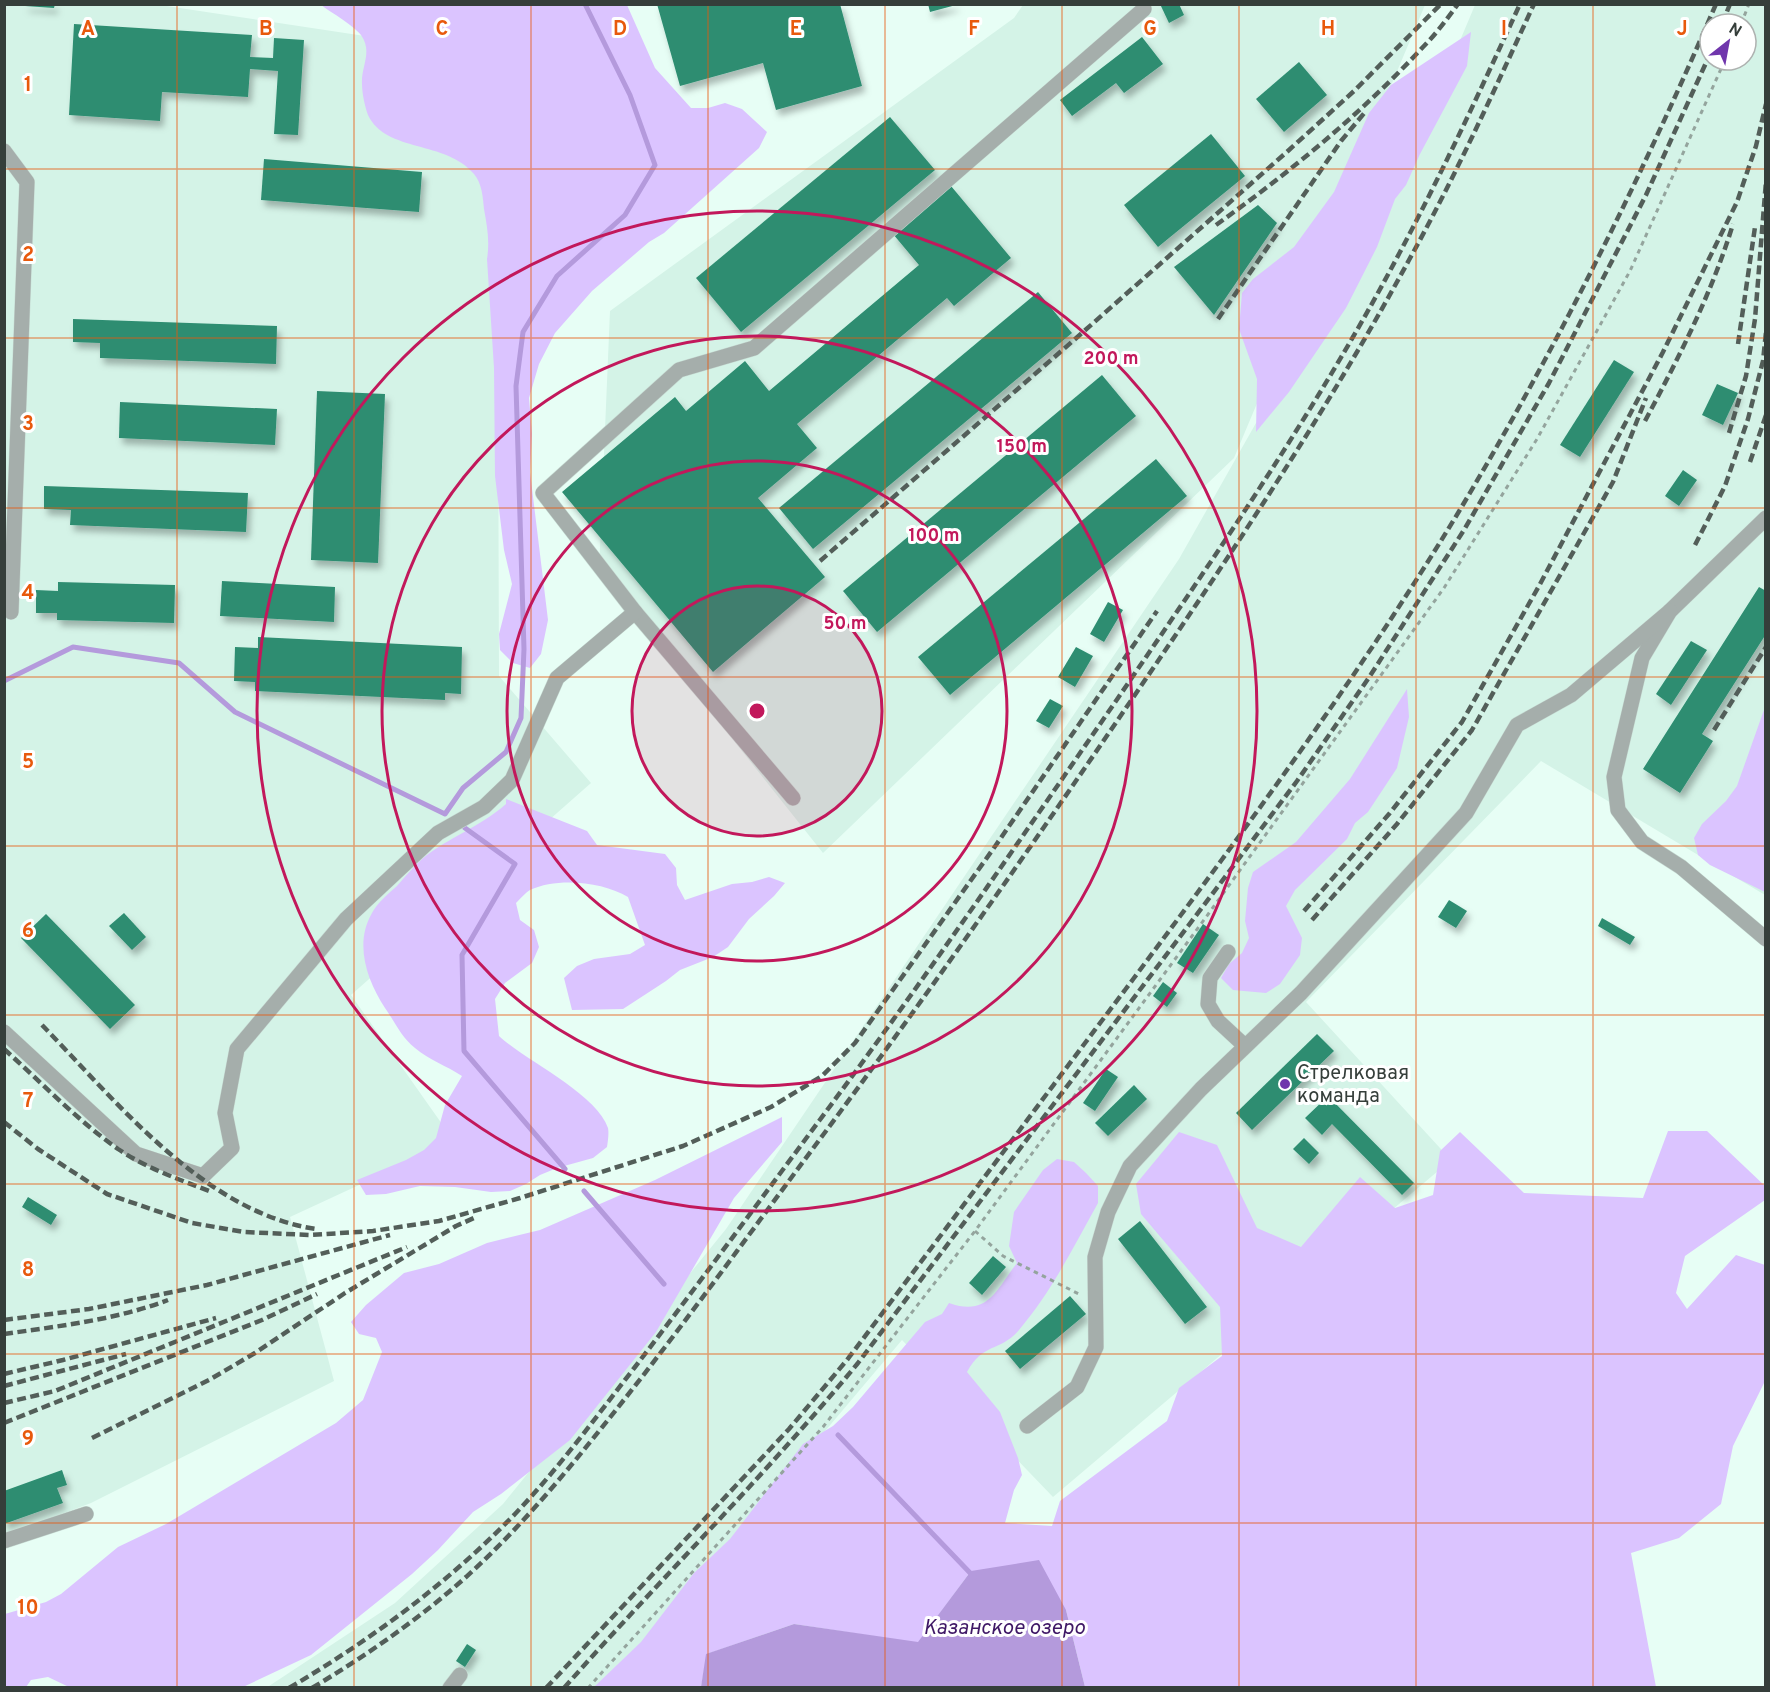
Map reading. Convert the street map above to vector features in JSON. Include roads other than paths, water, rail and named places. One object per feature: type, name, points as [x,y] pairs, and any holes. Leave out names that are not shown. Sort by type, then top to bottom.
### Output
[{"type":"street","points":[[793,798],[635,612],[543,493],[679,370],[754,348],[1144,7]]},
{"type":"street","points":[[4,151],[27,182],[11,612]]},
{"type":"street","points":[[1027,1426],[1077,1387],[1096,1347],[1095,1257],[1107,1212],[1130,1166],[1201,1089],[1301,993],[1466,813],[1517,725],[1571,694],[1670,611],[1766,518]]},
{"type":"street","points":[[1670,611],[1642,658],[1614,777],[1618,810],[1642,842],[1681,867],[1766,939]]},
{"type":"street","points":[[4,1032],[136,1154],[203,1176],[232,1148],[225,1113],[237,1049],[346,919],[438,832],[484,807],[512,780],[557,678],[635,612]]},
{"type":"street","points":[[1228,952],[1210,978],[1208,1004],[1218,1021],[1245,1047]]},
{"type":"street","points":[[4,1541],[86,1514]]},
{"type":"water","name":"Казанское озеро","points":[[1039,1560],[1066,1610],[1085,1687],[701,1687],[706,1654],[794,1624],[918,1642],[971,1571]]},
{"type":"waterway","points":[[4,681],[73,647],[179,663],[235,712],[445,814],[463,788],[506,752],[521,718],[524,649],[516,386],[523,332],[557,276],[625,215],[655,165],[630,95],[585,4]]},
{"type":"waterway","points":[[465,828],[515,864],[462,955],[464,1051],[565,1169]]},
{"type":"waterway","points":[[584,1191],[664,1284]]},
{"type":"waterway","points":[[838,1435],[974,1577]]},
{"type":"railway","points":[[820,561],[1289,150],[1354,91],[1441,4]]},
{"type":"railway","points":[[1216,225],[1298,163],[1350,119],[1428,42],[1458,4]]},
{"type":"railway","points":[[289,1688],[379,1630],[436,1586],[489,1539],[531,1497],[635,1367],[857,1069],[1118,698],[1301,423],[1368,310],[1416,221],[1520,4]]},
{"type":"railway","points":[[312,1688],[353,1663],[430,1607],[466,1577],[530,1513],[652,1364],[901,1029],[1016,868],[1128,705],[1238,541],[1344,375],[1426,229],[1474,134],[1534,4]]},
{"type":"railway","points":[[546,1688],[789,1429],[847,1360],[1211,874],[1337,699],[1455,518],[1527,393],[1626,201],[1716,4]]},
{"type":"railway","points":[[1727,12],[1730,4]]},
{"type":"railway","points":[[564,1688],[750,1486],[858,1363],[1297,781],[1368,679],[1464,530],[1549,383],[1646,195],[1702,72]]},
{"type":"railway","points":[[1304,911],[1389,814],[1462,722],[1539,586],[1663,352],[1737,202],[1756,146],[1766,104]]},
{"type":"railway","points":[[1218,319],[1341,141],[1366,111]]},
{"type":"railway","points":[[1729,433],[1746,376],[1755,319],[1766,181]]},
{"type":"railway","points":[[1645,421],[1705,300],[1733,224]]},
{"type":"railway","points":[[1738,344],[1755,227]]},
{"type":"railway","points":[[1695,545],[1725,486],[1748,419],[1763,361],[1766,332]]},
{"type":"railway","points":[[1312,920],[1397,824],[1472,730],[1613,482],[1646,398]]},
{"type":"railway","points":[[1750,462],[1766,415]]},
{"type":"railway","points":[[4,1122],[38,1149],[107,1194],[192,1223],[244,1232],[310,1235],[373,1231],[439,1221],[520,1198],[683,1146],[771,1107],[822,1076],[855,1043],[996,845],[1157,611]]},
{"type":"railway","points":[[1714,730],[1766,647]]},
{"type":"railway","points":[[42,1025],[132,1119],[165,1150],[200,1177],[237,1201],[275,1219],[316,1229]]},
{"type":"railway","points":[[4,1049],[74,1113],[118,1149],[151,1167],[209,1191]]},
{"type":"railway","points":[[92,1438],[209,1380],[255,1353],[345,1293],[456,1226],[474,1218]]},
{"type":"railway","points":[[4,1320],[89,1309],[207,1285],[390,1235]]},
{"type":"railway","points":[[4,1403],[55,1391],[407,1247]]},
{"type":"railway","points":[[4,1423],[262,1320],[317,1294]]},
{"type":"railway","points":[[4,1334],[128,1313],[168,1300]]},
{"type":"railway","points":[[4,1374],[216,1318]]},
{"type":"railway","points":[[4,1386],[126,1354]]},
{"type":"place","name":"Стрелковая команда","points":[[1285,1084]]}]
